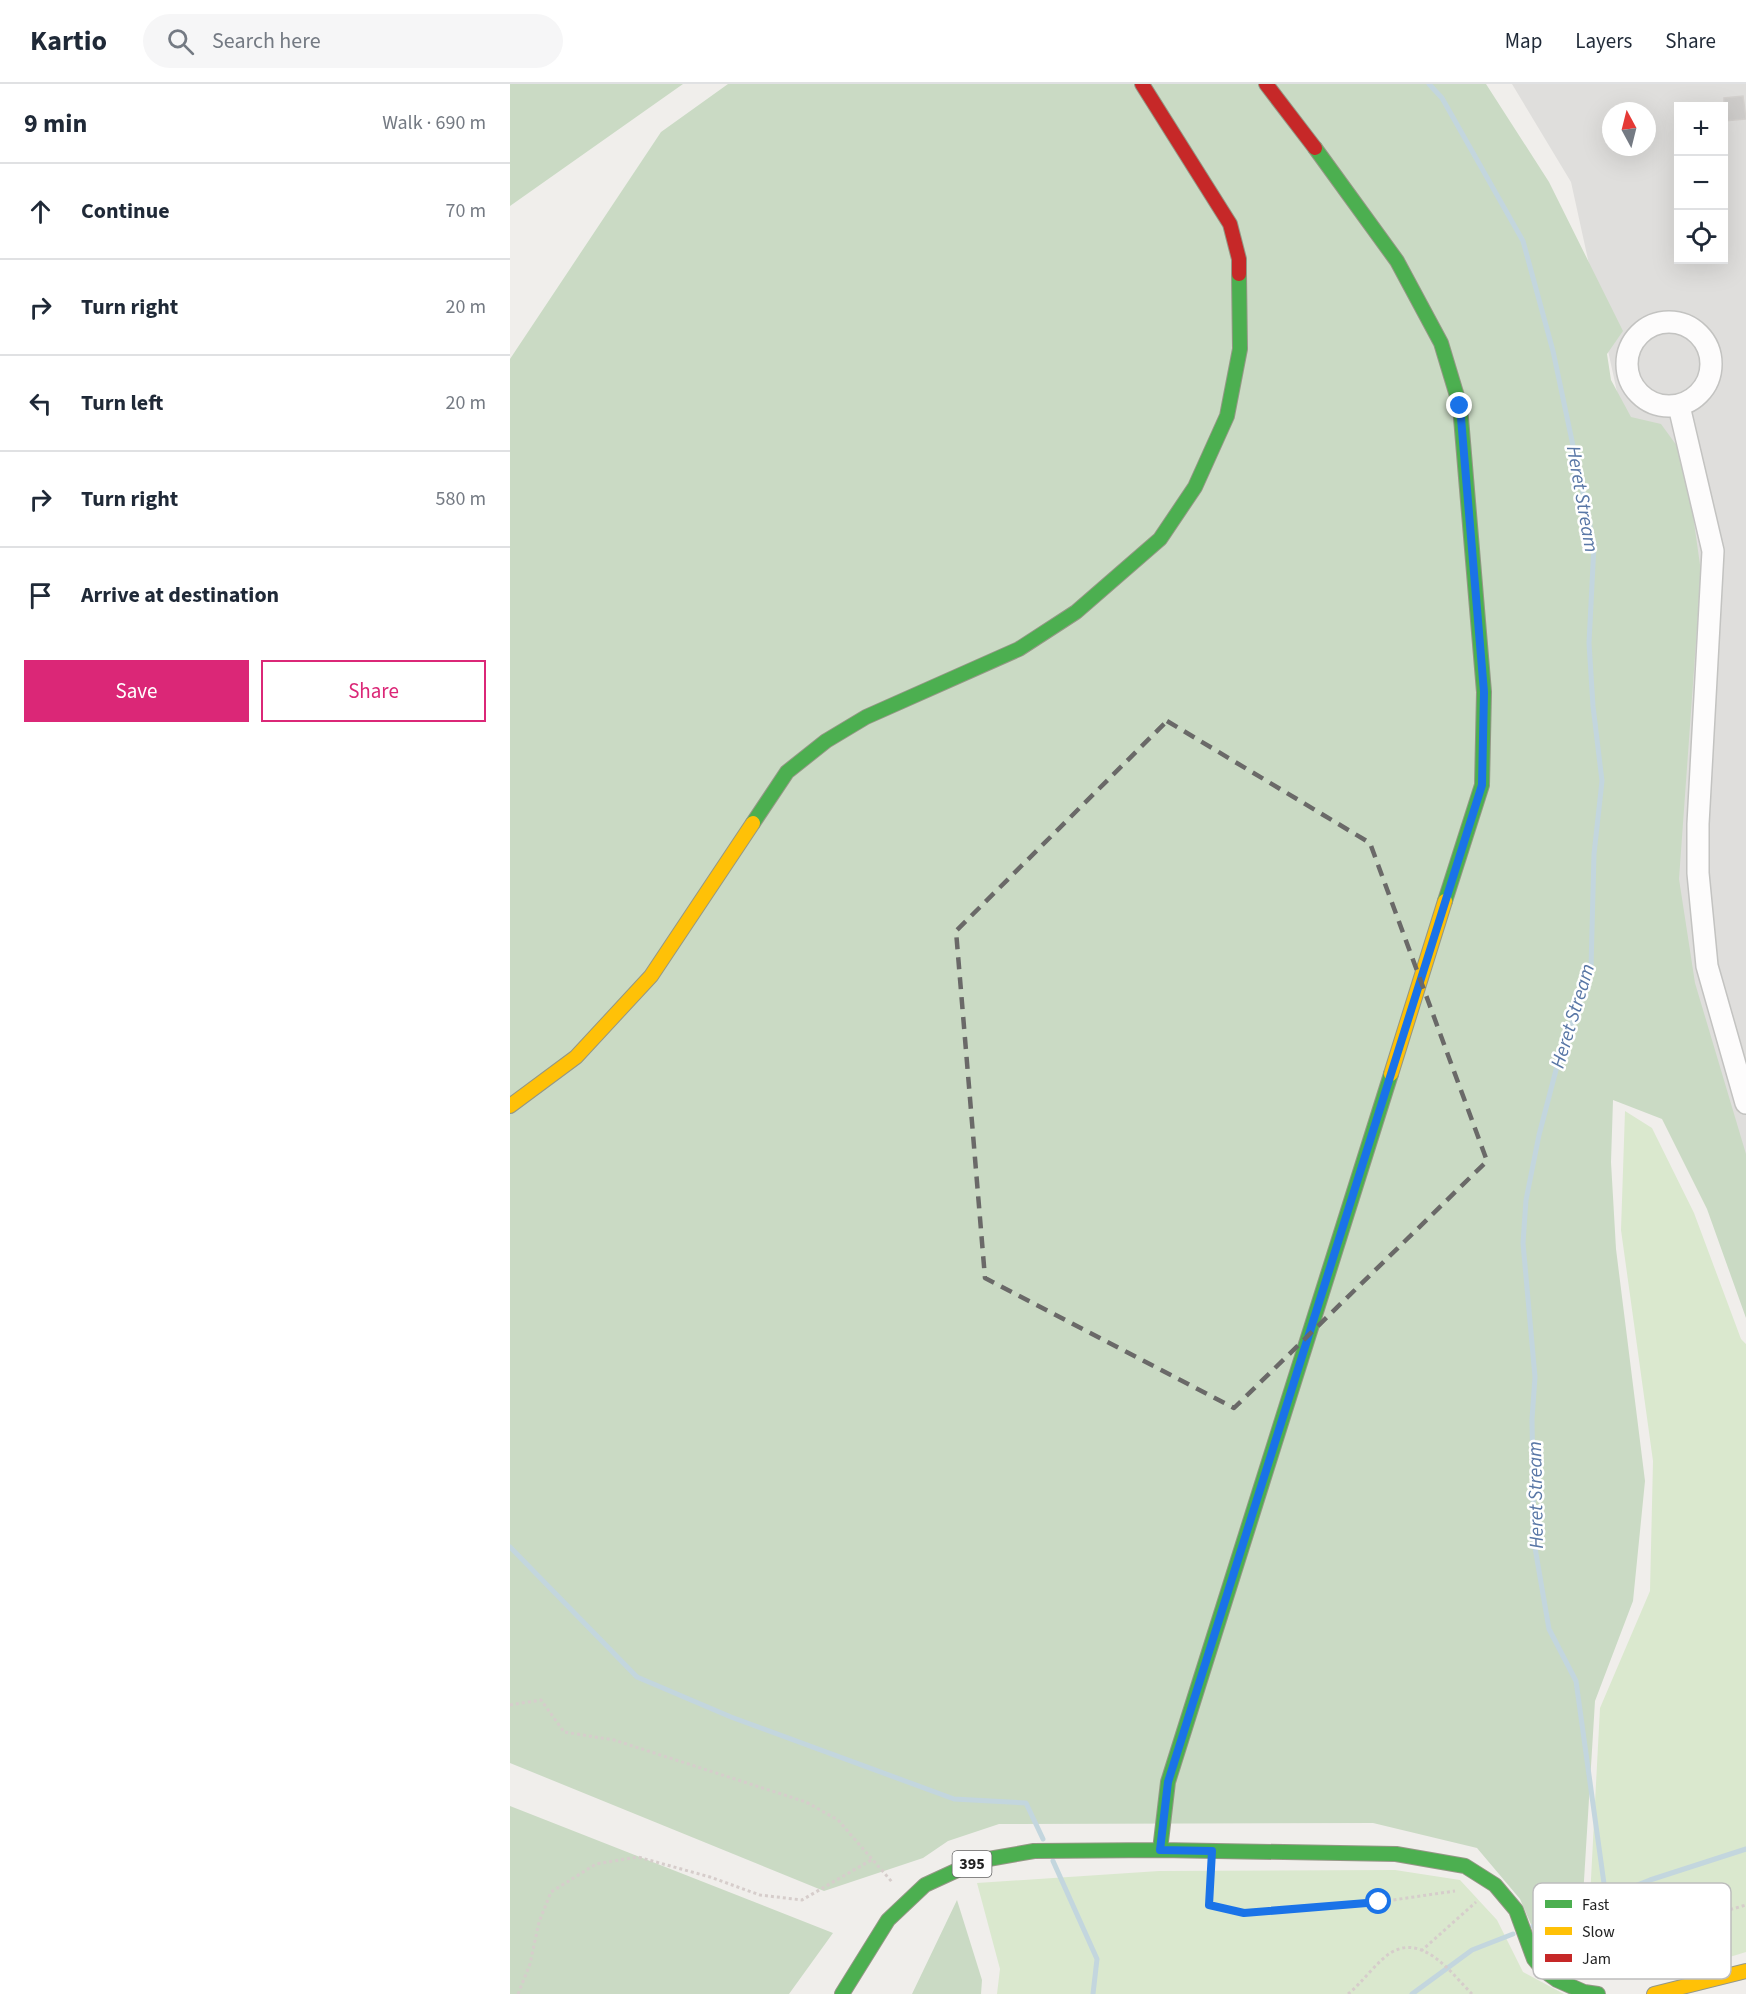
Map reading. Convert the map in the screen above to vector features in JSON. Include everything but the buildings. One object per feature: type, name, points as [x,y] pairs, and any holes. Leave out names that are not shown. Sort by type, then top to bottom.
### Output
[{"type":"street","points":[[510,1106],[576,1057],[651,976],[787,772],[826,741],[866,717],[1019,649],[1076,612],[1160,539],[1196,487],[1227,416],[1240,349],[1239,259],[1230,224],[1142,84]]},
{"type":"street","points":[[1160,1850],[1168,1782],[1482,785],[1484,692],[1465,454],[1460,406],[1442,343],[1397,261],[1367,217],[1266,84]]},
{"type":"street","points":[[1661,322],[1675,322],[1689,326],[1701,335],[1712,362],[1710,376],[1703,390],[1692,400],[1679,406],[1665,407],[1651,403],[1638,394],[1630,382],[1626,365],[1628,350],[1636,337],[1647,328],[1661,322]]},
{"type":"street","points":[[1679,406],[1713,551],[1698,824],[1698,873],[1707,966],[1746,1103]]},
{"type":"street","name":"395","points":[[842,1994],[888,1920],[925,1885],[977,1861],[1034,1851],[1160,1850],[1396,1854],[1465,1866],[1495,1885],[1516,1910],[1533,1956]]},
{"type":"street","points":[[1731,1975],[1746,1971]]},
{"type":"street","name":"395","points":[[1556,1979],[1584,1992],[1598,1994]]},
{"type":"street","points":[[1654,1994],[1714,1979]]},
{"type":"path","points":[[510,1705],[541,1700],[564,1732],[614,1740],[806,1802],[837,1820],[873,1858],[802,1900],[760,1895],[710,1876],[638,1857],[596,1864],[551,1892],[539,1922],[530,1964],[518,1994]]},
{"type":"path","points":[[1212,1851],[1209,1905],[1244,1913],[1379,1902],[1460,1890]]},
{"type":"path","points":[[1421,1951],[1495,1885]]},
{"type":"path","points":[[1731,1909],[1746,1905]]},
{"type":"path","points":[[1348,1994],[1392,1952],[1411,1947],[1435,1956],[1472,1994]]},
{"type":"highlighted area","points":[[1167,721],[1370,843],[1487,1161],[1234,1408],[985,1278],[956,931]]},
{"type":"shaded area","points":[[1512,84],[1746,84],[1746,1225],[1646,932],[1630,451],[1571,182]]},
{"type":"green space","points":[[510,84],[683,84],[510,206]]},
{"type":"green space","points":[[728,84],[1486,84],[1549,182],[1623,331],[1607,354],[1611,380],[1631,417],[1661,424],[1677,446],[1693,515],[1701,572],[1679,879],[1695,983],[1746,1154],[1746,1318],[1707,1209],[1662,1119],[1613,1100],[1611,1162],[1616,1249],[1645,1481],[1633,1601],[1595,1701],[1584,1883],[1533,1883],[1533,1929],[1520,1899],[1477,1848],[1373,1823],[999,1824],[948,1841],[923,1858],[824,1891],[510,1763],[510,359],[661,132]]},
{"type":"green space","points":[[1625,1111],[1652,1128],[1694,1213],[1741,1339],[1746,1344],[1746,1952],[1731,1957],[1731,1883],[1591,1883],[1600,1708],[1650,1591],[1653,1461],[1621,1230]]},
{"type":"green space","points":[[510,1806],[833,1933],[789,1994],[510,1994]]},
{"type":"green space","points":[[1395,1870],[1460,1880],[1497,1920],[1523,1972],[1564,1994],[997,1994],[1000,1969],[977,1883],[1159,1871]]},
{"type":"green space","points":[[957,1900],[982,1980],[981,1994],[912,1994]]},
{"type":"waterway","name":"Heret Stream","points":[[1429,84],[1442,98],[1523,241],[1553,351],[1594,545],[1589,643],[1593,706],[1602,781],[1594,854],[1591,968],[1556,1070],[1539,1135],[1526,1200],[1523,1243],[1535,1377],[1532,1419],[1534,1542],[1549,1629],[1576,1681],[1604,1883]]},
{"type":"waterway","points":[[510,1547],[637,1677],[731,1717],[954,1799],[1026,1803],[1043,1839]]},
{"type":"waterway","points":[[1642,1883],[1746,1849]]},
{"type":"waterway","points":[[1053,1861],[1097,1959],[1093,1994]]},
{"type":"waterway","points":[[1412,1994],[1472,1950],[1513,1934]]},
{"type":"traffic: fast","points":[[1315,148],[1397,261],[1441,343],[1460,406],[1484,692],[1482,785],[1445,901]]},
{"type":"traffic: fast","points":[[753,823],[787,772],[826,741],[866,717],[1019,649],[1076,612],[1160,539],[1195,487],[1227,416],[1240,349],[1239,274]]},
{"type":"traffic: fast","points":[[1160,1850],[1168,1782],[1391,1074]]},
{"type":"traffic: fast","points":[[842,1994],[888,1920],[925,1885],[977,1861],[1034,1851],[1160,1850],[1396,1854],[1465,1866],[1495,1885],[1516,1910],[1533,1956]]},
{"type":"traffic: fast","points":[[1556,1979],[1584,1992],[1598,1994]]},
{"type":"traffic: slow","points":[[510,1106],[576,1057],[651,976],[753,823]]},
{"type":"traffic: slow","points":[[1391,1074],[1445,901]]},
{"type":"traffic: slow","points":[[1731,1975],[1746,1971]]},
{"type":"traffic: slow","points":[[1654,1994],[1714,1979]]},
{"type":"traffic: jam","points":[[1142,84],[1230,224],[1239,259],[1239,274]]},
{"type":"traffic: jam","points":[[1266,84],[1315,148]]},
{"type":"route","points":[[1379,1902],[1244,1913],[1209,1905],[1212,1851],[1160,1850],[1168,1782],[1462,855],[1482,785],[1484,692],[1460,406]]}]
